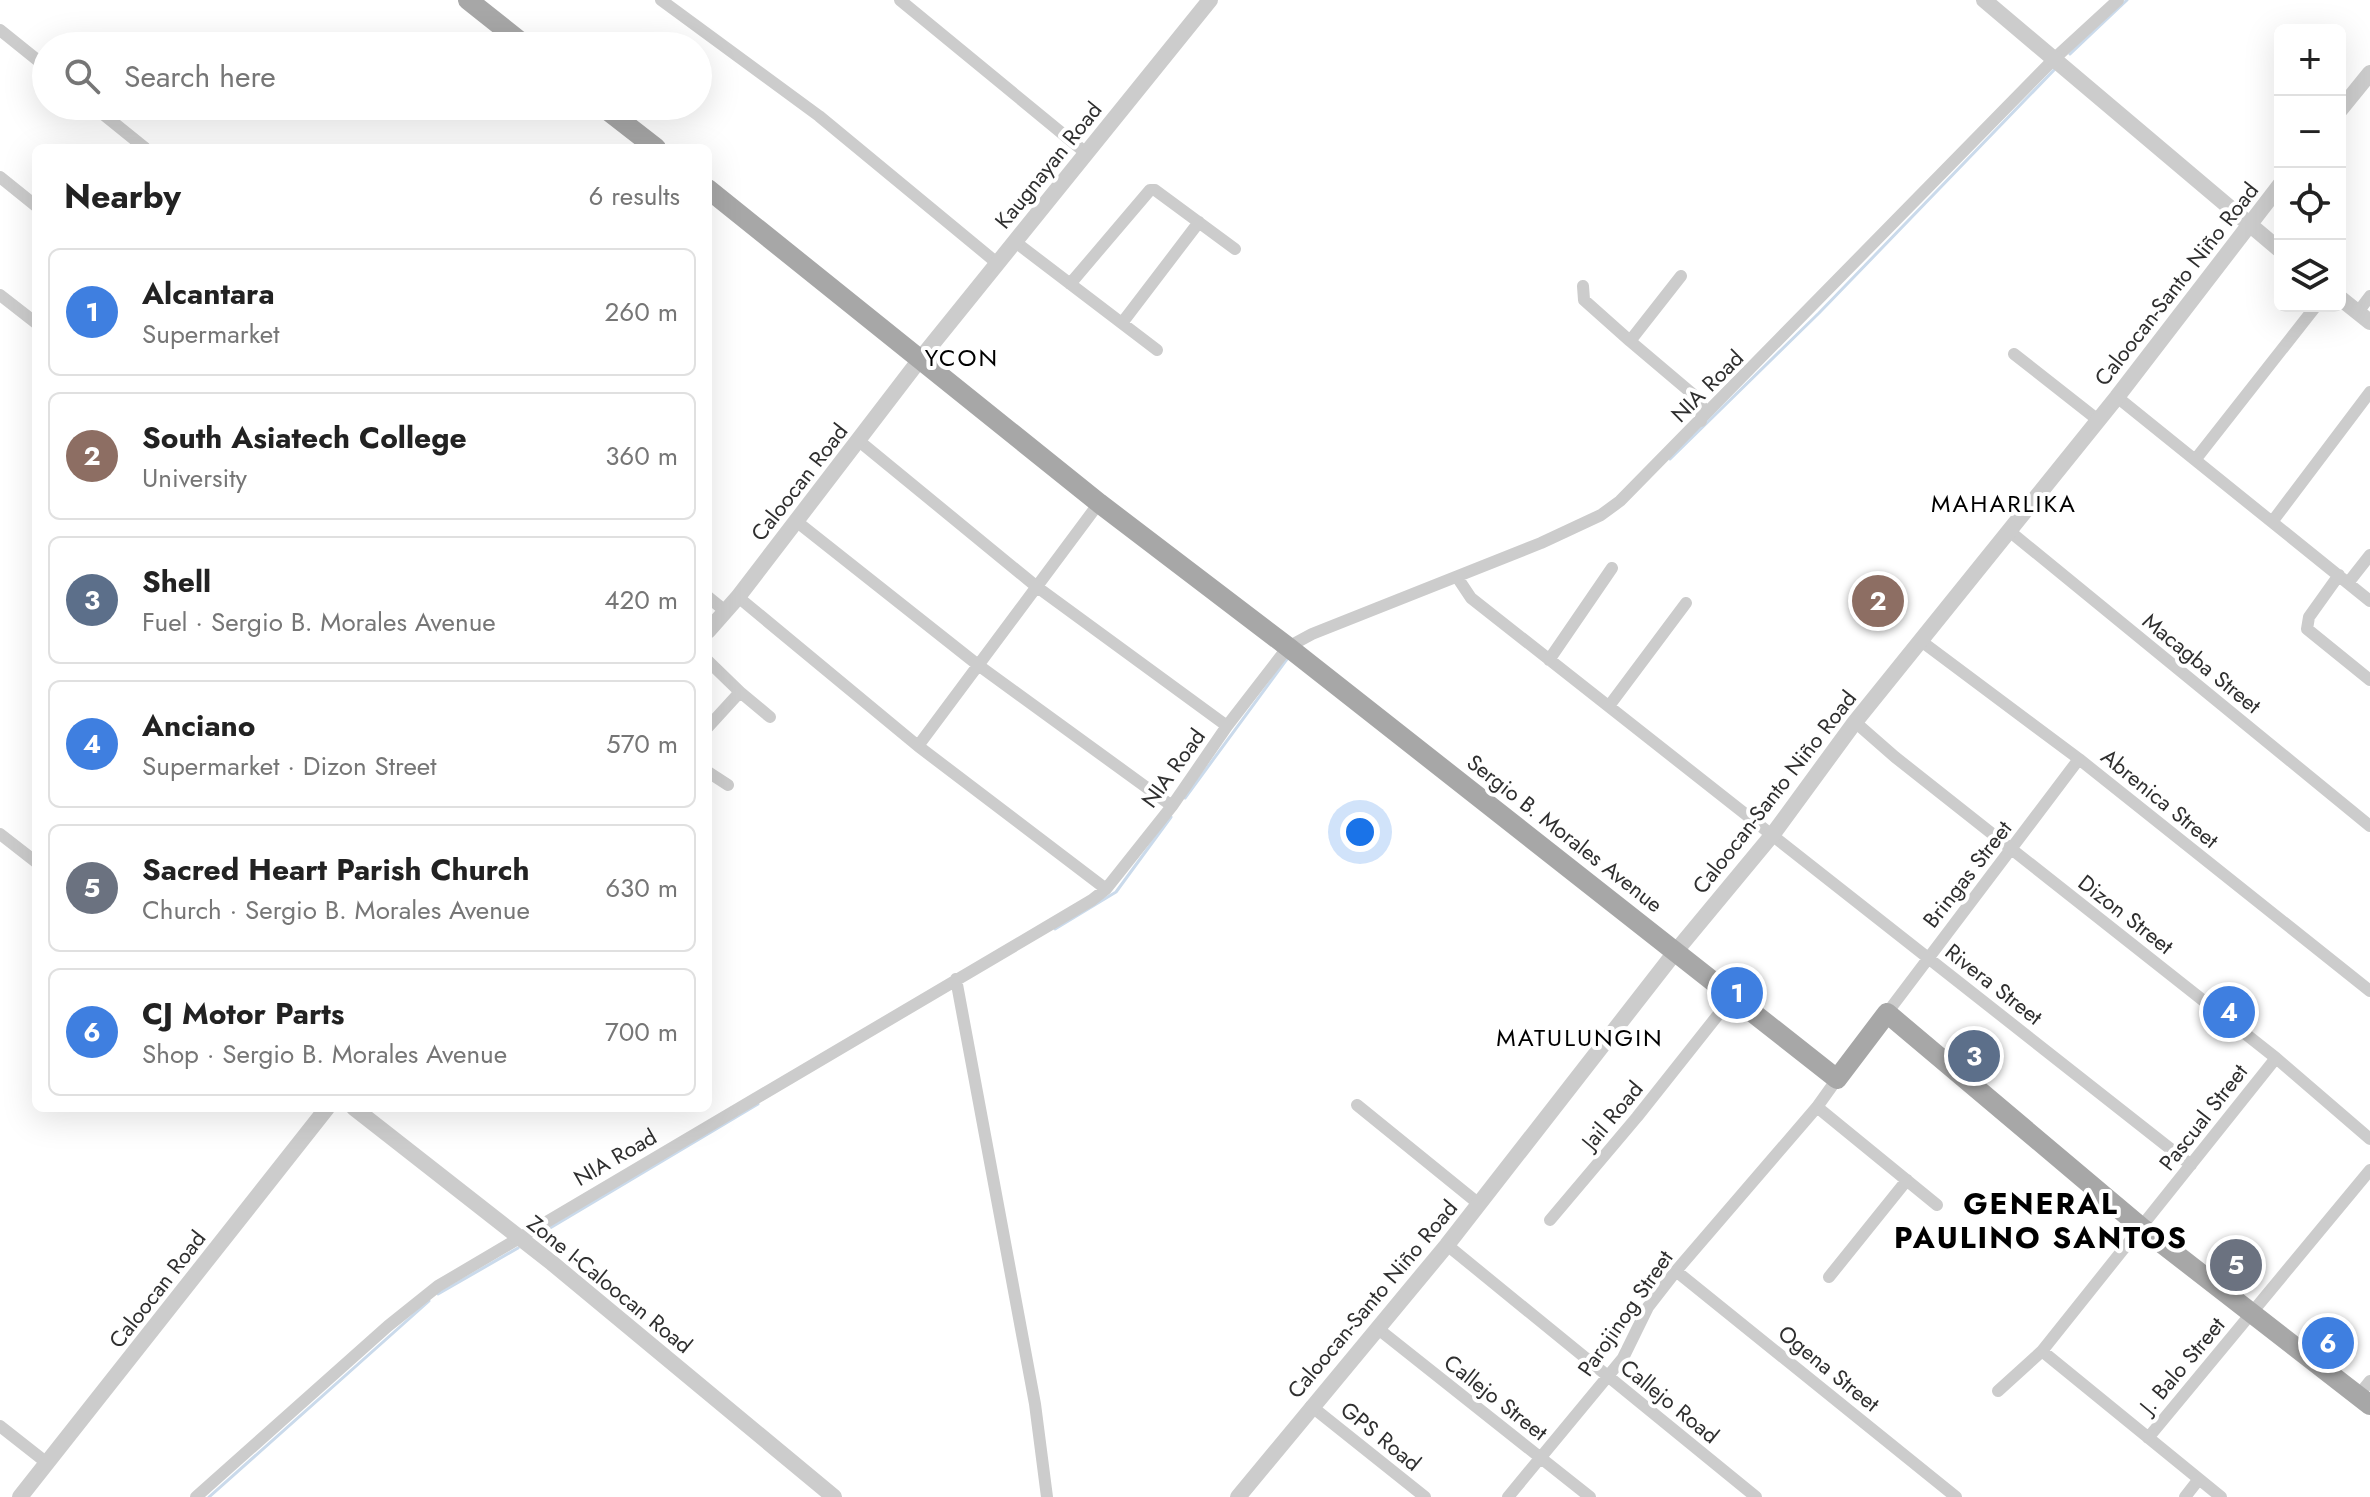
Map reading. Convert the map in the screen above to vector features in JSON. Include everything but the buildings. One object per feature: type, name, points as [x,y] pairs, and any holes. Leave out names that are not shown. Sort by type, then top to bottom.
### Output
[{"type":"main road","points":[[468,0],[508,32]]},
{"type":"main road","points":[[620,120],[651,144]]},
{"type":"main road","name":"Sergio B. Morales Avenue","points":[[712,192],[1099,503],[1288,647],[1837,1079]]},
{"type":"main road","points":[[1837,1079],[1887,1013],[2142,1228],[2252,1313],[2366,1394]]},
{"type":"street","points":[[661,0],[705,32]]},
{"type":"street","points":[[900,0],[1086,153]]},
{"type":"street","name":"Kaugnayan Road","points":[[921,358],[1210,0]]},
{"type":"street","points":[[1984,0],[2274,245]]},
{"type":"street","name":"NIA Road","points":[[196,1497],[438,1286],[1076,911],[1106,889],[1172,806],[1227,726],[1288,647],[1312,634],[1460,582],[1601,515],[1620,501],[2055,58],[2118,0]]},
{"type":"street","points":[[0,30],[32,56]]},
{"type":"street","points":[[712,37],[819,116],[997,263]]},
{"type":"street","points":[[2346,103],[2370,73]]},
{"type":"street","points":[[110,120],[140,144]]},
{"type":"street","points":[[0,177],[32,203]]},
{"type":"street","points":[[1070,284],[1150,190],[1155,190],[1235,249]]},
{"type":"street","name":"Caloocan-Santo Niño Road","points":[[1238,1497],[1447,1245],[1676,951],[1773,834],[1855,722],[2117,397],[2274,193]]},
{"type":"street","points":[[1122,323],[1199,222]]},
{"type":"street","points":[[1014,241],[1157,350]]},
{"type":"street","points":[[1630,341],[1681,276]]},
{"type":"street","points":[[1583,286],[1584,300],[1695,396],[1701,404],[1701,421]]},
{"type":"street","points":[[0,295],[32,320]]},
{"type":"street","points":[[2346,303],[2364,317],[2370,296]]},
{"type":"street","points":[[2195,460],[2311,312]]},
{"type":"street","points":[[2014,354],[2098,420]]},
{"type":"street","name":"Caloocan Road","points":[[712,626],[738,597],[921,358]]},
{"type":"street","points":[[2272,522],[2370,392]]},
{"type":"street","points":[[2117,397],[2370,601]]},
{"type":"street","points":[[859,441],[1037,587],[1227,726]]},
{"type":"street","points":[[918,746],[1099,503]]},
{"type":"street","points":[[796,521],[978,665],[1172,806]]},
{"type":"street","name":"Macagba Street","points":[[2008,530],[2370,826]]},
{"type":"street","points":[[2370,555],[2309,617],[2307,629],[2370,680]]},
{"type":"street","points":[[1549,660],[1612,568]]},
{"type":"street","name":"Rivera Street","points":[[1460,582],[1471,598],[2191,1165]]},
{"type":"street","points":[[738,597],[918,746],[1106,889]]},
{"type":"street","points":[[712,600],[724,610]]},
{"type":"street","points":[[1609,706],[1686,603]]},
{"type":"street","name":"Abrenica Street","points":[[1921,641],[2079,759],[2370,991]]},
{"type":"street","points":[[712,665],[770,717]]},
{"type":"street","points":[[712,723],[740,692]]},
{"type":"street","name":"Dizon Street","points":[[1855,722],[2276,1058],[2370,1139]]},
{"type":"street","name":"Bringas Street","points":[[1887,1013],[2079,759]]},
{"type":"street","points":[[712,775],[728,785]]},
{"type":"street","points":[[0,834],[32,859]]},
{"type":"street","points":[[956,979],[1035,1404],[1047,1497]]},
{"type":"street","name":"Jail Road","points":[[1550,1220],[1733,996]]},
{"type":"street","name":"Pascual Street","points":[[1998,1391],[2042,1351],[2276,1058]]},
{"type":"street","name":"Parojinog Street","points":[[1508,1497],[1608,1377],[1632,1344],[1648,1307],[1676,1271],[1817,1107],[1837,1079]]},
{"type":"street","points":[[1357,1105],[1479,1204]]},
{"type":"street","points":[[1817,1107],[1937,1205]]},
{"type":"street","name":"Caloocan Road","points":[[20,1497],[324,1112]]},
{"type":"street","name":"Zone I-Caloocan Road","points":[[359,1112],[518,1237],[834,1497]]},
{"type":"street","name":"J. Balo Street","points":[[2148,1438],[2370,1170]]},
{"type":"street","points":[[1829,1277],[1907,1180]]},
{"type":"street","name":"Callejo Road","points":[[1447,1245],[1756,1497]]},
{"type":"street","name":"Ogena Street","points":[[1676,1271],[1956,1497]]},
{"type":"street","name":"Callejo Street","points":[[1377,1328],[1590,1497]]},
{"type":"street","points":[[2042,1351],[2221,1497]]},
{"type":"street","name":"GPS Road","points":[[1311,1406],[1425,1497]]},
{"type":"street","points":[[0,1426],[47,1463]]},
{"type":"street","points":[[2185,1497],[2199,1479]]},
{"type":"waterway","points":[[2070,54],[2127,0]]},
{"type":"waterway","points":[[1670,459],[1819,313],[2055,69]]},
{"type":"waterway","points":[[1185,798],[1287,659]]},
{"type":"waterway","points":[[1055,929],[1116,892],[1171,817]]},
{"type":"waterway","points":[[540,1234],[758,1104]]},
{"type":"waterway","points":[[438,1294],[518,1248]]},
{"type":"waterway","points":[[209,1497],[429,1301]]},
{"type":"place","name":"South Asiatech College","points":[[1878,601]]},
{"type":"place","name":"Alcantara","points":[[1737,993]]},
{"type":"place","name":"Anciano","points":[[2229,1012]]},
{"type":"place","name":"Shell","points":[[1974,1056]]},
{"type":"place","name":"Sacred Heart Parish Church","points":[[2236,1265]]},
{"type":"place","name":"CJ Motor Parts","points":[[2328,1343]]},
{"type":"district","name":"YCON","points":[[962,357]]},
{"type":"district","name":"MAHARLIKA","points":[[2004,503]]},
{"type":"district","name":"MATULUNGIN","points":[[1580,1037]]},
{"type":"district","name":"GENERAL PAULINO SANTOS","points":[[2041,1220]]}]
